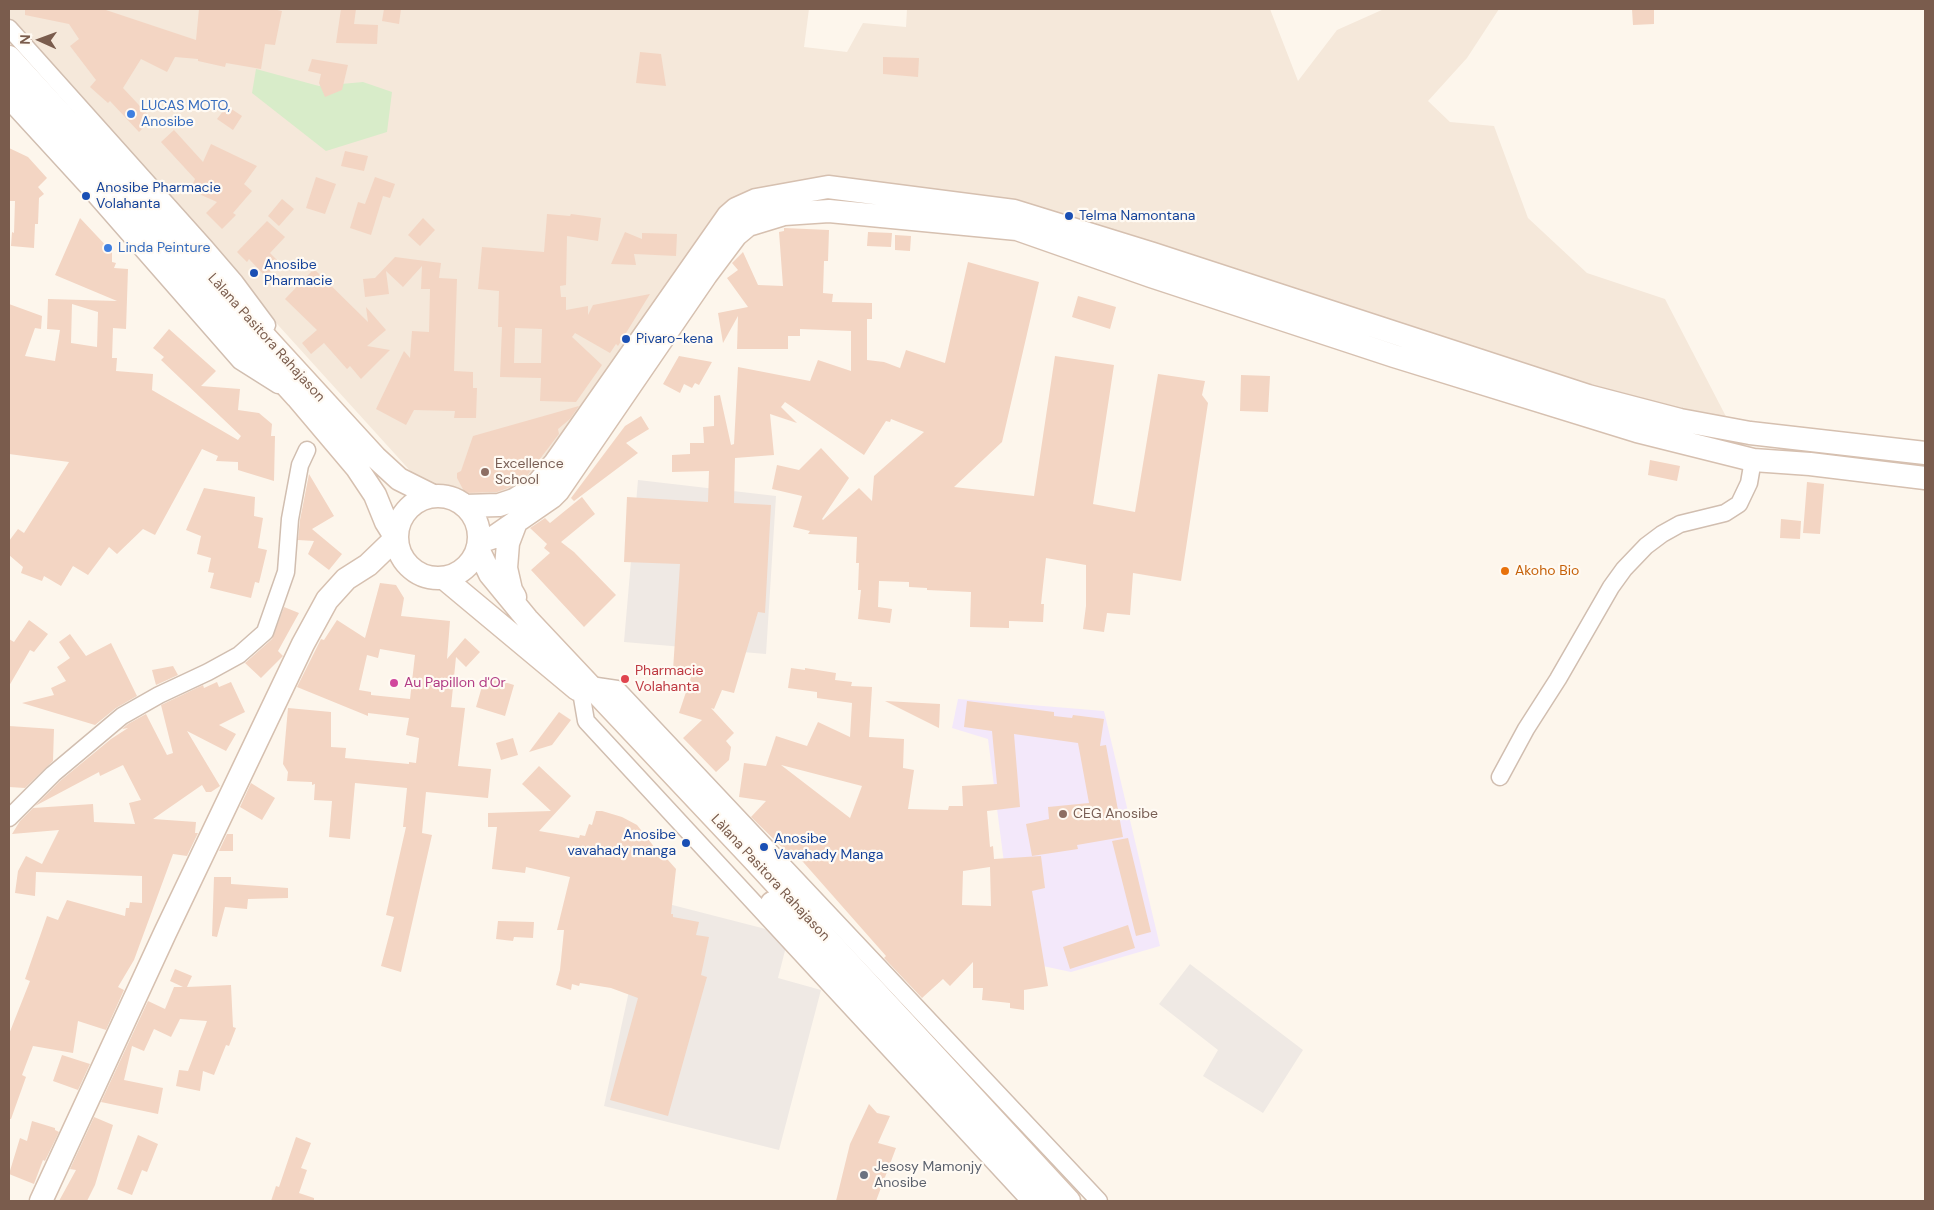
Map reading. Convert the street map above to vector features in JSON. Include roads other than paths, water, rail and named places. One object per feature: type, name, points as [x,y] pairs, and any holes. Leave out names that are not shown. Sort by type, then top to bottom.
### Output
[{"type":"street","points":[[9,28],[224,268],[287,350],[300,389]]},
{"type":"street","name":"Làlana Pasitora Rahajason","points":[[9,56],[223,289],[300,389],[357,468],[375,495],[386,522],[396,538]]},
{"type":"street","name":"Làlana Pasitora Rahajason","points":[[9,80],[300,389],[399,480],[432,496]]},
{"type":"street","points":[[9,101],[86,185],[240,361],[300,389]]},
{"type":"street","points":[[465,506],[500,505],[514,500],[535,487],[560,455],[728,216],[736,209],[756,200],[828,187],[1014,211],[1588,396],[1680,420],[1750,433],[1925,453]]},
{"type":"street","points":[[478,545],[494,537],[558,491],[736,235],[748,225],[784,214],[829,211],[1017,229],[1151,276],[1394,356],[1637,431],[1753,460],[1810,464],[1925,478]]},
{"type":"street","points":[[9,818],[53,774],[122,716],[159,695],[239,655],[265,632],[286,572],[290,519],[300,465],[307,450]]},
{"type":"street","points":[[1500,777],[1526,729],[1558,679],[1611,587],[1624,569],[1646,546],[1662,534],[1680,524],[1725,513],[1739,504],[1749,483],[1753,460]]},
{"type":"street","points":[[368,565],[374,538],[375,495]]},
{"type":"street","points":[[432,496],[454,499],[465,506],[474,516],[479,529],[478,545],[471,563],[460,573],[445,579],[431,579],[417,574],[406,565],[399,552],[396,538],[398,524],[404,512],[422,498],[432,496]]},
{"type":"street","points":[[516,522],[508,544],[506,568],[511,590],[527,619]]},
{"type":"street","points":[[42,1201],[165,933],[302,644],[327,600],[346,579],[368,565],[396,538]]},
{"type":"street","name":"Làlana Pasitora Rahajason","points":[[478,545],[490,574],[585,688],[1045,1201]]},
{"type":"street","name":"Làlana Pasitora Rahajason","points":[[445,579],[585,688],[1069,1201]]},
{"type":"street","points":[[1030,1201],[586,721],[585,688],[617,689],[1099,1201]]},
{"type":"place","name":"LUCAS MOTO, Anosibe","points":[[131,114]]},
{"type":"place","name":"Anosibe Pharmacie Volahanta","points":[[86,196]]},
{"type":"place","name":"Telma Namontana","points":[[1069,216]]},
{"type":"place","name":"Linda Peinture","points":[[108,248]]},
{"type":"place","name":"Anosibe Pharmacie","points":[[254,273]]},
{"type":"place","name":"Pivaro-kena","points":[[626,339]]},
{"type":"place","name":"Excellence School","points":[[485,472]]},
{"type":"place","name":"Akoho Bio","points":[[1505,571]]},
{"type":"place","name":"Pharmacie Volahanta","points":[[625,679]]},
{"type":"place","name":"Au Papillon d'Or","points":[[394,683]]},
{"type":"place","name":"CEG Anosibe","points":[[1063,814]]},
{"type":"place","name":"Anosibe vavahady manga","points":[[686,843]]},
{"type":"place","name":"Anosibe Vavahady Manga","points":[[764,847]]},
{"type":"place","name":"Jesosy Mamonjy Anosibe","points":[[864,1175]]}]
